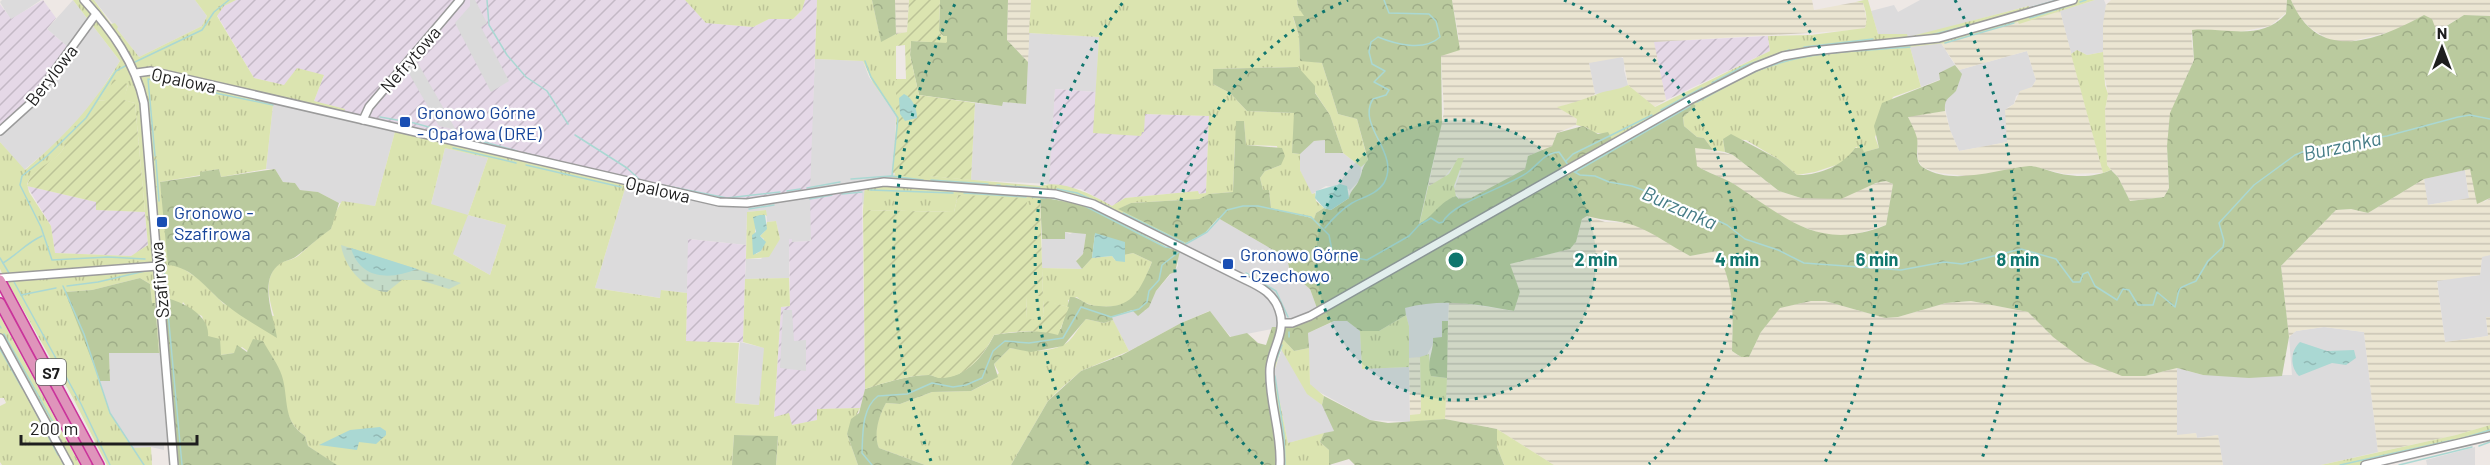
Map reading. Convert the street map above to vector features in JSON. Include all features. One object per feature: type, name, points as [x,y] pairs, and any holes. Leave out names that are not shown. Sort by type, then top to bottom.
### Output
[{"type":"highway","name":"S7","points":[[0,279],[60,387],[99,465]]},
{"type":"highway","name":"S7","points":[[0,303],[87,465]]},
{"type":"street","name":"Nefrytowa","points":[[363,120],[369,107],[460,0]]},
{"type":"street","points":[[1280,465],[1280,440],[1270,371],[1282,323],[1294,323],[1310,316],[1716,86],[1775,59],[1818,50],[1940,38],[2073,0]]},
{"type":"street","name":"Szafirowa","points":[[88,1],[124,51],[136,73],[147,125],[174,465]]},
{"type":"street","name":"Berylowa","points":[[0,131],[32,102],[96,14]]},
{"type":"street","name":"Opalowa","points":[[136,73],[151,71],[719,202],[747,203],[884,183],[1055,194],[1093,204],[1266,291],[1277,304],[1282,323]]},
{"type":"street","points":[[0,279],[158,266]]},
{"type":"street","points":[[0,338],[69,465]]},
{"type":"street","points":[[2365,465],[2490,436]]},
{"type":"shaded area","points":[[2,0],[41,0],[11,20],[0,2]]},
{"type":"shaded area","points":[[43,0],[56,18],[47,29],[69,48],[32,102],[0,131],[0,4],[11,19]]},
{"type":"shaded area","points":[[73,0],[120,61],[94,101],[65,136],[24,170],[0,142],[0,131],[69,48],[47,29]]},
{"type":"shaded area","points":[[94,0],[195,0],[207,16],[202,26],[139,57]]},
{"type":"shaded area","points":[[236,0],[685,0],[706,23],[753,27],[769,19],[793,19],[802,10],[805,0],[817,0],[810,192],[865,184],[866,191],[862,192],[865,389],[860,408],[818,409],[818,420],[792,425],[774,418],[781,307],[790,306],[789,239],[792,239],[792,242],[811,241],[810,193],[737,203],[343,116],[344,109],[314,101],[324,75],[284,85],[254,78],[217,15],[224,6]]},
{"type":"shaded area","points":[[470,0],[475,0],[487,23],[481,27],[509,81],[491,92],[455,23],[470,6]]},
{"type":"shaded area","points":[[895,0],[909,0],[907,32],[896,34]]},
{"type":"shaded area","points":[[1008,0],[1031,0],[1028,62],[1007,40]]},
{"type":"shaded area","points":[[1452,0],[1812,0],[1814,10],[1856,2],[1863,3],[1867,22],[1865,28],[1859,30],[1654,42],[1666,100],[1654,107],[1628,85],[1623,57],[1589,63],[1595,94],[1589,99],[1558,107],[1577,119],[1576,125],[1557,133],[1552,146],[1528,156],[1525,169],[1471,198],[1459,199],[1454,190],[1461,171],[1453,166],[1443,179],[1429,186],[1444,112],[1441,56],[1459,39]]},
{"type":"shaded area","points":[[1920,0],[2073,0],[2030,13],[2028,6],[1915,36],[1878,34],[1871,11],[1894,5],[1898,12]]},
{"type":"shaded area","points":[[2095,0],[2104,0],[2106,5],[2103,52],[2087,55],[2077,50],[2071,54],[2060,11]]},
{"type":"shaded area","points":[[2111,0],[2287,0],[2286,13],[2270,26],[2233,33],[2202,29],[2191,35],[2194,60],[2177,98],[2167,146],[2169,188],[2164,197],[2130,201],[2118,177],[2107,165],[2105,110],[2108,94],[2103,68],[2103,24],[2106,5]]},
{"type":"shaded area","points":[[2291,0],[2490,0],[2490,16],[2464,15],[2436,32],[2424,15],[2398,30],[2344,43],[2333,42],[2310,28],[2297,14]]},
{"type":"shaded area","points":[[2060,11],[2103,173],[2065,174],[2031,166],[1975,177],[1939,173],[1922,167],[1918,160],[1917,139],[1908,116],[1945,111],[1959,151],[2007,142],[2005,110],[2014,104],[2020,91],[2032,87],[2036,80],[2027,51],[1959,70],[1941,43]]},
{"type":"shaded area","points":[[1029,33],[1099,37],[1096,92],[1055,89],[1050,184],[971,180],[975,103],[1002,106],[1002,102],[1026,104]]},
{"type":"shaded area","points":[[1768,36],[1770,51],[1666,100],[1653,42]]},
{"type":"shaded area","points":[[1941,43],[1955,65],[1939,73],[1941,79],[1921,87],[1910,47]]},
{"type":"shaded area","points":[[2027,51],[2036,80],[2032,87],[2016,96],[2014,104],[2007,108],[2008,142],[1959,151],[1950,130],[1944,103],[1948,96],[1956,91],[1961,74],[1959,70]]},
{"type":"shaded area","points":[[1618,56],[1625,59],[1624,70],[1628,85],[1614,92],[1595,94],[1589,63]]},
{"type":"shaded area","points":[[815,59],[863,61],[869,77],[896,115],[894,182],[812,241],[792,242],[789,239],[789,278],[745,279],[746,259],[761,259],[780,239],[776,221],[767,222],[766,210],[747,212],[746,245],[689,239],[687,293],[661,290],[661,298],[595,288],[627,182],[809,183]]},
{"type":"shaded area","points":[[416,60],[456,130],[439,126],[407,70]]},
{"type":"shaded area","points":[[1055,89],[1096,92],[1094,133],[1142,132],[1145,114],[1209,116],[1206,193],[1198,194],[1198,191],[1125,198],[1112,206],[1081,189],[1049,186]]},
{"type":"shaded area","points":[[276,100],[396,128],[375,206],[339,203],[318,192],[300,190],[295,183],[283,182],[275,169],[266,169],[273,105]]},
{"type":"shaded area","points":[[1325,140],[1325,153],[1343,153],[1361,167],[1360,180],[1349,191],[1349,189],[1326,186],[1312,194],[1306,184],[1300,170],[1300,151],[1314,141]]},
{"type":"shaded area","points":[[1695,147],[1733,155],[1779,191],[1801,198],[1820,198],[1886,181],[1893,184],[1886,225],[1849,236],[1830,237],[1788,221],[1732,183],[1696,166]]},
{"type":"shaded area","points":[[445,148],[488,158],[468,215],[506,225],[490,275],[453,254],[431,204]]},
{"type":"shaded area","points":[[2471,169],[2473,183],[2484,202],[2490,198],[2490,255],[2482,257],[2480,275],[2437,281],[2445,342],[2488,336],[2486,317],[2490,317],[2490,425],[2378,452],[2364,332],[2324,327],[2296,331],[2289,337],[2281,266],[2336,210],[2351,209],[2368,213],[2424,179],[2428,205],[2469,198],[2465,170]]},
{"type":"shaded area","points":[[2465,170],[2469,198],[2427,205],[2424,179]]},
{"type":"shaded area","points":[[27,186],[96,202],[96,210],[145,212],[148,245],[131,256],[55,253],[51,226]]},
{"type":"shaded area","points":[[1587,216],[1605,222],[1629,223],[1647,230],[1690,256],[1717,251],[1727,271],[1733,298],[1732,351],[1741,357],[1749,357],[1761,332],[1779,308],[1811,301],[1825,301],[1885,318],[1898,317],[1946,303],[1971,301],[2028,312],[2053,337],[2145,376],[2177,368],[2177,435],[2196,433],[2197,438],[2218,435],[2223,465],[1554,465],[1497,429],[1445,419],[1449,301],[1514,311],[1520,292],[1509,264],[1570,249],[1576,242],[1582,219]]},
{"type":"shaded area","points":[[1218,218],[1287,258],[1290,272],[1310,289],[1318,311],[1282,327],[1231,337],[1209,311],[1129,351],[1111,317],[1132,310],[1145,311],[1156,291],[1178,266],[1178,252],[1185,244],[1207,232]]},
{"type":"shaded area","points":[[1076,231],[1086,234],[1083,254],[1076,260],[1082,269],[1042,268],[1042,239],[1065,239],[1065,232],[1070,234]]},
{"type":"shaded area","points":[[688,239],[746,245],[743,342],[686,342]]},
{"type":"shaded area","points":[[2490,255],[2490,317],[2486,318],[2488,336],[2445,342],[2437,280],[2480,275],[2482,256]]},
{"type":"shaded area","points":[[1449,301],[1448,321],[1442,321],[1442,338],[1434,342],[1426,357],[1409,358],[1409,326],[1404,308],[1427,302]]},
{"type":"shaded area","points":[[783,310],[792,310],[794,341],[806,340],[806,371],[780,368]]},
{"type":"shaded area","points":[[1335,321],[1347,321],[1360,331],[1362,369],[1409,367],[1410,422],[1370,420],[1312,388],[1308,333]]},
{"type":"shaded area","points":[[2324,327],[2364,332],[2378,452],[2321,465],[2223,465],[2218,435],[2197,438],[2196,433],[2177,436],[2177,368],[2203,375],[2292,375],[2289,337],[2296,331]]},
{"type":"shaded area","points":[[740,342],[765,348],[759,405],[735,403]]},
{"type":"shaded area","points":[[1282,349],[1307,393],[1322,405],[1329,415],[1334,431],[1288,443],[1274,372]]},
{"type":"shaded area","points":[[109,353],[165,353],[172,442],[164,443],[164,450],[151,447],[133,448],[110,413],[100,381],[110,381]]},
{"type":"shaded area","points":[[1420,357],[1421,411],[1420,415],[1410,415],[1409,358]]},
{"type":"shaded area","points":[[2475,447],[2475,465],[2427,465],[2426,460]]},
{"type":"green space","points":[[73,0],[94,0],[111,24],[115,23],[117,29],[139,57],[202,26],[207,16],[195,0],[236,0],[224,6],[217,16],[254,78],[284,85],[297,68],[324,75],[314,101],[345,109],[343,116],[276,100],[273,105],[266,169],[221,177],[219,169],[201,172],[201,175],[160,182],[163,206],[179,266],[199,279],[224,304],[274,316],[269,288],[271,274],[280,263],[298,256],[331,229],[334,215],[342,201],[375,206],[396,128],[627,182],[595,288],[660,298],[661,290],[687,293],[686,341],[739,343],[735,403],[759,405],[764,348],[743,342],[745,279],[789,278],[790,306],[781,307],[774,417],[789,413],[792,425],[817,420],[817,409],[860,408],[847,434],[858,465],[776,465],[778,437],[734,435],[732,465],[336,465],[308,446],[305,436],[293,424],[287,409],[281,375],[242,347],[234,353],[221,355],[208,336],[202,316],[189,310],[183,302],[165,353],[159,353],[155,303],[152,303],[150,284],[140,278],[92,290],[65,292],[84,334],[110,413],[132,448],[151,447],[152,465],[107,465],[73,398],[7,281],[32,279],[3,275],[0,269],[0,142],[25,170],[77,120],[99,93],[120,61]],"holes":[[[128,85],[123,100],[135,103],[148,245],[131,256],[55,253],[51,226],[29,192],[27,184],[35,173],[62,151],[65,145],[62,141],[86,118],[97,101],[106,100]],[[445,148],[488,158],[468,215],[431,204]],[[468,215],[506,225],[490,275],[453,254]]]},
{"type":"green space","points":[[685,0],[805,0],[802,10],[793,19],[769,19],[753,27],[706,23]]},
{"type":"green space","points":[[817,0],[872,0],[881,41],[896,34],[896,115],[873,83],[863,61],[815,59]]},
{"type":"green space","points":[[872,0],[895,0],[896,34],[881,42]]},
{"type":"green space","points":[[909,0],[940,0],[939,31],[943,36],[947,36],[947,43],[911,41],[910,55],[919,95],[975,103],[971,180],[929,176],[894,176],[895,173],[892,173],[896,128],[896,79],[906,79],[905,45],[896,46],[896,34],[907,32]]},
{"type":"green space","points":[[940,0],[1008,0],[1007,40],[1028,62],[1026,104],[1003,102],[1002,106],[919,95],[910,55],[911,41],[939,42],[943,36],[939,31]]},
{"type":"green space","points":[[1031,0],[1297,0],[1298,7],[1305,16],[1293,17],[1299,36],[1300,60],[1322,63],[1338,114],[1357,119],[1368,161],[1361,167],[1343,153],[1330,115],[1298,67],[1213,69],[1213,84],[1230,93],[1247,111],[1295,113],[1292,153],[1300,154],[1300,170],[1312,194],[1315,193],[1316,201],[1324,208],[1316,213],[1314,220],[1271,208],[1269,190],[1263,190],[1260,178],[1265,171],[1281,165],[1277,146],[1246,145],[1244,121],[1235,143],[1233,192],[1210,194],[1199,199],[1131,203],[1119,209],[1186,243],[1180,251],[1154,242],[1081,206],[1050,199],[1032,197],[1032,204],[1025,209],[1026,202],[958,195],[954,212],[863,210],[865,184],[893,182],[894,176],[930,176],[1041,186],[1049,184],[1067,186],[1112,206],[1125,198],[1198,191],[1199,194],[1206,193],[1209,116],[1145,114],[1144,132],[1141,136],[1093,133],[1099,37],[1029,33]]},
{"type":"green space","points":[[1297,0],[1452,0],[1460,50],[1441,56],[1442,123],[1419,224],[1450,199],[1456,196],[1459,199],[1471,198],[1525,169],[1528,156],[1552,146],[1557,133],[1583,126],[1598,134],[1608,132],[1614,143],[1690,100],[1696,106],[1683,117],[1684,126],[1697,137],[1704,138],[1713,150],[1695,148],[1697,166],[1734,184],[1805,228],[1842,235],[1863,232],[1886,225],[1893,184],[1886,181],[1876,183],[1841,199],[1801,198],[1779,191],[1733,155],[1725,152],[1723,139],[1731,134],[1778,159],[1797,175],[1813,174],[1844,160],[1855,148],[1862,148],[1864,152],[1879,148],[1874,126],[1882,103],[1940,80],[1939,73],[1955,65],[1962,74],[1956,91],[1946,102],[1945,111],[1908,117],[1917,138],[1919,162],[1924,168],[1948,176],[1976,175],[2029,166],[2079,176],[2096,175],[2111,170],[2118,177],[2130,201],[2164,197],[2169,188],[2167,146],[2170,113],[2194,60],[2192,30],[2254,31],[2265,28],[2276,23],[2286,14],[2287,0],[2291,0],[2303,20],[2317,33],[2333,40],[2368,39],[2387,33],[2424,15],[2432,19],[2437,32],[2464,15],[2490,16],[2490,198],[2477,204],[2470,169],[2424,179],[2368,213],[2351,209],[2336,210],[2281,266],[2289,337],[2282,376],[2249,378],[2203,375],[2177,368],[2145,376],[2122,376],[2085,361],[2053,337],[2028,312],[1971,301],[1946,303],[1898,317],[1885,318],[1825,301],[1811,301],[1780,308],[1761,332],[1749,357],[1741,357],[1732,351],[1730,289],[1717,251],[1690,256],[1633,225],[1587,216],[1582,219],[1576,242],[1570,249],[1510,264],[1520,292],[1514,311],[1460,303],[1432,303],[1405,308],[1406,315],[1379,331],[1360,331],[1347,321],[1334,321],[1308,333],[1309,348],[1294,351],[1280,336],[1271,363],[1280,465],[1011,465],[1048,401],[1081,371],[1122,355],[1181,323],[1210,311],[1230,337],[1247,333],[1258,343],[1266,345],[1272,327],[1281,327],[1318,311],[1310,289],[1290,272],[1287,258],[1218,218],[1204,234],[1186,243],[1118,209],[1131,203],[1199,199],[1209,194],[1233,192],[1236,121],[1244,121],[1246,145],[1282,148],[1285,156],[1281,165],[1265,171],[1260,178],[1263,190],[1269,190],[1271,208],[1314,219],[1316,213],[1324,208],[1331,210],[1349,198],[1368,160],[1357,119],[1338,114],[1322,63],[1300,61],[1299,36],[1293,16],[1304,16],[1298,7]]},
{"type":"green space","points":[[1868,0],[1878,34],[1907,34],[1908,37],[2029,6],[2030,12],[2073,0],[2095,0],[2019,24],[2018,22],[1945,43],[1910,47],[1921,87],[1893,97],[1875,137],[1879,148],[1864,152],[1856,147],[1845,162],[1815,172],[1797,175],[1778,159],[1746,140],[1723,139],[1725,152],[1713,150],[1704,138],[1697,137],[1684,126],[1683,117],[1696,106],[1690,100],[1614,143],[1604,134],[1591,132],[1588,128],[1576,125],[1577,119],[1557,107],[1628,85],[1655,107],[1770,51],[1768,36],[1811,35],[1865,28],[1866,16],[1863,3],[1856,2]]},
{"type":"green space","points":[[2077,50],[2087,55],[2103,52],[2105,85],[2108,94],[2105,110],[2107,165],[2111,170],[2103,173],[2071,54]]},
{"type":"green space","points":[[1298,67],[1315,86],[1315,93],[1330,115],[1343,153],[1325,153],[1325,140],[1314,141],[1300,154],[1292,153],[1294,113],[1247,111],[1230,93],[1213,84],[1213,69]]},
{"type":"green space","points":[[113,79],[128,84],[124,100],[135,103],[145,212],[96,210],[96,202],[27,186],[39,169],[62,151],[65,145],[62,142],[86,118],[97,101],[106,100]]},
{"type":"green space","points":[[1458,158],[1464,158],[1454,186],[1456,196],[1419,225],[1429,183],[1429,186],[1449,174]]},
{"type":"green space","points":[[219,169],[221,177],[275,169],[283,182],[295,183],[300,190],[318,192],[339,203],[331,229],[296,256],[281,263],[270,278],[269,298],[277,338],[231,309],[185,270],[168,265],[160,182],[200,176],[200,172]]},
{"type":"green space","points":[[958,195],[1028,198],[1026,207],[1032,204],[1032,197],[1040,197],[1043,296],[1026,296],[1027,319],[1039,320],[1044,315],[1043,300],[1069,307],[1058,335],[1026,331],[994,335],[979,358],[957,375],[948,378],[929,375],[914,376],[865,389],[863,210],[954,212]]},
{"type":"green space","points":[[1040,197],[1084,205],[1165,247],[1180,251],[1175,272],[1170,274],[1156,291],[1149,307],[1138,316],[1132,310],[1112,317],[1113,320],[1104,323],[1086,319],[1063,346],[1031,352],[1010,348],[994,364],[998,377],[971,391],[932,392],[900,404],[886,403],[878,425],[879,448],[925,465],[858,465],[847,434],[851,419],[859,413],[865,389],[914,376],[956,375],[965,371],[979,358],[994,335],[1061,329],[1070,297],[1091,305],[1116,306],[1132,298],[1138,291],[1152,262],[1133,253],[1124,255],[1125,248],[1095,234],[1092,258],[1082,269],[1076,261],[1083,254],[1086,234],[1065,232],[1065,239],[1042,239]]},
{"type":"green space","points":[[766,210],[767,216],[765,215],[755,230],[756,254],[761,251],[764,239],[760,236],[765,231],[767,222],[776,221],[780,239],[769,257],[746,259],[747,212]]},
{"type":"green space","points":[[341,245],[461,283],[449,289],[420,280],[402,280],[387,292],[379,291],[364,282],[351,269]]},
{"type":"green space","points":[[1133,253],[1152,262],[1141,289],[1129,301],[1106,307],[1089,304],[1077,297],[1068,300],[1069,307],[1043,301],[1044,315],[1039,320],[1027,320],[1026,296],[1043,296],[1042,268],[1082,269],[1092,258],[1112,256],[1115,260],[1125,259],[1124,255]]},
{"type":"green space","points":[[140,278],[150,284],[152,303],[155,303],[159,353],[109,353],[110,381],[100,381],[65,292],[92,290]]},
{"type":"green space","points":[[170,299],[190,308],[201,317],[208,329],[208,336],[220,339],[221,355],[234,353],[237,345],[247,352],[253,339],[263,341],[282,376],[289,416],[293,424],[305,436],[308,446],[337,465],[174,465],[161,303]]},
{"type":"green space","points":[[1406,315],[1409,326],[1409,367],[1362,369],[1360,331],[1379,331]]},
{"type":"green space","points":[[0,316],[80,465],[2,465],[0,462],[0,406],[6,403],[4,398],[0,398]]},
{"type":"green space","points":[[1086,319],[1104,323],[1113,320],[1129,351],[1081,371],[1058,391],[1048,401],[1011,465],[925,465],[879,448],[876,431],[886,403],[900,404],[932,392],[971,391],[989,382],[999,373],[994,364],[1010,348],[1032,351],[1056,348],[1069,341]]},
{"type":"green space","points":[[1442,321],[1448,321],[1447,378],[1431,376],[1430,370],[1433,338],[1442,337]]},
{"type":"green space","points":[[1280,336],[1294,351],[1309,348],[1310,384],[1324,396],[1322,405],[1307,394],[1281,349],[1274,372],[1288,443],[1324,433],[1320,442],[1329,450],[1329,465],[1280,465],[1271,380]]},
{"type":"green space","points":[[1429,354],[1431,376],[1447,378],[1445,419],[1410,422],[1410,415],[1420,414],[1421,411],[1420,357]]},
{"type":"green space","points":[[1324,396],[1370,420],[1388,423],[1445,419],[1497,429],[1497,447],[1504,465],[1355,465],[1349,459],[1329,465],[1329,450],[1320,442],[1324,433],[1334,431],[1322,405]]},
{"type":"green space","points":[[2490,425],[2490,436],[2365,465],[2321,465],[2456,435]]},
{"type":"green space","points":[[1497,429],[1554,465],[1504,465],[1497,447]]},
{"type":"green space","points":[[734,435],[778,436],[776,465],[732,465]]},
{"type":"water","points":[[904,94],[914,104],[917,118],[905,121],[900,114],[899,98]]},
{"type":"water","points":[[1340,184],[1347,186],[1349,198],[1331,210],[1324,208],[1315,198],[1316,191]]},
{"type":"water","points":[[765,215],[767,229],[760,236],[766,242],[761,251],[753,255],[752,235],[756,232],[753,217]]},
{"type":"water","points":[[1095,233],[1125,242],[1125,262],[1116,261],[1112,256],[1092,258]]},
{"type":"water","points":[[351,248],[417,269],[397,275],[378,275],[361,266],[355,259]]},
{"type":"water","points":[[2300,342],[2327,351],[2354,350],[2356,358],[2346,365],[2332,363],[2299,376],[2292,359],[2294,350]]},
{"type":"water","points":[[380,427],[386,431],[386,435],[376,444],[359,442],[357,450],[319,445],[350,430]]},
{"type":"waterway","points":[[135,62],[202,30],[214,12],[229,0]]},
{"type":"waterway","points":[[487,0],[489,25],[507,55],[526,77],[547,91],[568,124]]},
{"type":"waterway","points":[[1325,228],[1337,214],[1352,203],[1378,190],[1384,183],[1388,172],[1384,150],[1373,130],[1369,109],[1373,99],[1386,95],[1389,90],[1374,82],[1385,71],[1372,64],[1369,52],[1371,42],[1378,37],[1401,44],[1418,45],[1433,42],[1440,37],[1436,21],[1429,14],[1389,13],[1384,0]]},
{"type":"waterway","points":[[2033,7],[2057,0]]},
{"type":"waterway","points":[[2080,2],[2086,0]]},
{"type":"waterway","points":[[2030,18],[2073,4]]},
{"type":"waterway","points":[[2003,16],[2026,10]]},
{"type":"waterway","points":[[1931,35],[1994,19]]},
{"type":"waterway","points":[[1945,43],[2014,23]]},
{"type":"waterway","points":[[1804,47],[1873,39]]},
{"type":"waterway","points":[[1697,102],[1759,70],[1795,59],[1833,53],[1910,47]]},
{"type":"waterway","points":[[1712,83],[1744,66],[1789,50]]},
{"type":"waterway","points":[[865,61],[871,77],[898,118],[892,176]]},
{"type":"waterway","points":[[127,65],[116,71],[86,118],[47,156],[22,176],[20,185],[41,227],[52,260],[108,257],[145,259]]},
{"type":"waterway","points":[[155,156],[148,79],[273,105]]},
{"type":"waterway","points":[[1661,110],[1702,88]]},
{"type":"waterway","points":[[1575,172],[1690,106]]},
{"type":"waterway","points":[[1566,161],[1573,154],[1652,115]]},
{"type":"waterway","name":"Burzanka","points":[[1573,171],[1580,175],[1595,176],[1609,182],[1632,186],[1693,209],[1727,225],[1745,239],[1778,250],[1804,263],[1901,270],[1944,262],[1962,264],[2021,249],[2056,259],[2073,282],[2080,282],[2083,274],[2088,272],[2095,286],[2117,300],[2123,289],[2129,290],[2138,305],[2153,305],[2157,292],[2175,307],[2180,289],[2196,281],[2208,261],[2223,247],[2224,241],[2219,223],[2254,185],[2295,155],[2315,147],[2387,136],[2458,117],[2470,115],[2490,119]]},
{"type":"waterway","points":[[380,117],[414,123],[517,151]]},
{"type":"waterway","points":[[575,135],[627,168],[640,180]]},
{"type":"waterway","points":[[453,148],[516,163]]},
{"type":"waterway","name":"Burzanka","points":[[1184,245],[1207,232],[1227,210],[1243,206],[1258,206],[1311,217],[1329,235],[1333,256],[1339,259],[1351,257],[1367,260],[1409,236],[1419,225],[1431,218],[1439,223],[1443,222],[1457,208],[1520,177],[1549,154],[1559,152],[1568,165]]},
{"type":"waterway","points":[[524,153],[569,164]]},
{"type":"waterway","points":[[156,160],[159,201]]},
{"type":"waterway","points":[[526,165],[621,187]]},
{"type":"waterway","points":[[586,168],[639,180]]},
{"type":"waterway","points":[[851,179],[891,176],[923,180]]},
{"type":"waterway","points":[[931,180],[988,184]]},
{"type":"waterway","points":[[807,188],[840,182]]},
{"type":"waterway","points":[[652,183],[727,198],[780,192]]},
{"type":"waterway","points":[[1006,186],[1040,188]]},
{"type":"waterway","points":[[629,189],[642,192]]},
{"type":"waterway","points":[[787,191],[800,189]]},
{"type":"waterway","points":[[1057,189],[1077,193],[1111,208]]},
{"type":"waterway","points":[[870,190],[953,193]]},
{"type":"waterway","points":[[842,194],[862,192]]},
{"type":"waterway","points":[[964,193],[1026,197]]},
{"type":"waterway","points":[[650,194],[682,201]]},
{"type":"waterway","points":[[810,199],[832,195]]},
{"type":"waterway","points":[[1032,197],[1045,198]]},
{"type":"waterway","points":[[1051,198],[1071,201]]},
{"type":"waterway","points":[[1081,204],[1165,247],[1174,248]]},
{"type":"waterway","points":[[749,209],[774,205]]},
{"type":"waterway","points":[[1123,213],[1184,243]]},
{"type":"waterway","points":[[3,263],[42,236]]},
{"type":"waterway","points":[[162,247],[182,465]]},
{"type":"waterway","name":"Burzanka","points":[[872,465],[862,453],[863,430],[868,408],[878,396],[907,394],[932,383],[953,387],[966,385],[982,378],[993,351],[1005,341],[1029,343],[1063,338],[1081,307],[1111,317],[1139,309],[1147,302],[1149,291],[1159,280],[1162,265],[1180,251]]},
{"type":"waterway","points":[[0,258],[9,273]]},
{"type":"waterway","points":[[67,286],[98,282],[145,271]]},
{"type":"waterway","points":[[1246,273],[1276,291],[1288,317]]},
{"type":"waterway","points":[[13,280],[81,404],[110,465]]},
{"type":"waterway","points":[[63,286],[84,334],[110,413],[144,465]]},
{"type":"waterway","points":[[21,295],[56,288]]},
{"type":"waterway","points":[[1289,332],[1289,337]]},
{"type":"waterway","points":[[4,334],[54,424]]},
{"type":"waterway","points":[[1276,361],[1282,345]]},
{"type":"waterway","points":[[0,349],[22,388]]},
{"type":"waterway","points":[[1275,376],[1284,435],[1285,465]]},
{"type":"waterway","points":[[26,394],[58,455]]},
{"type":"waterway","points":[[2460,439],[2490,430]]},
{"type":"waterway","points":[[2340,465],[2453,440]]},
{"type":"waterway","points":[[2479,446],[2490,442]]},
{"type":"waterway","points":[[2399,465],[2472,447]]},
{"type":"waterway","points":[[62,461],[64,465]]},
{"type":"place","name":"Gronowo Górne - Opałowa (DRE)","points":[[405,122]]},
{"type":"place","name":"Gronowo - Szafirowa","points":[[162,222]]},
{"type":"place","name":"Gronowo Górne - Czechowo","points":[[1228,264]]}]
